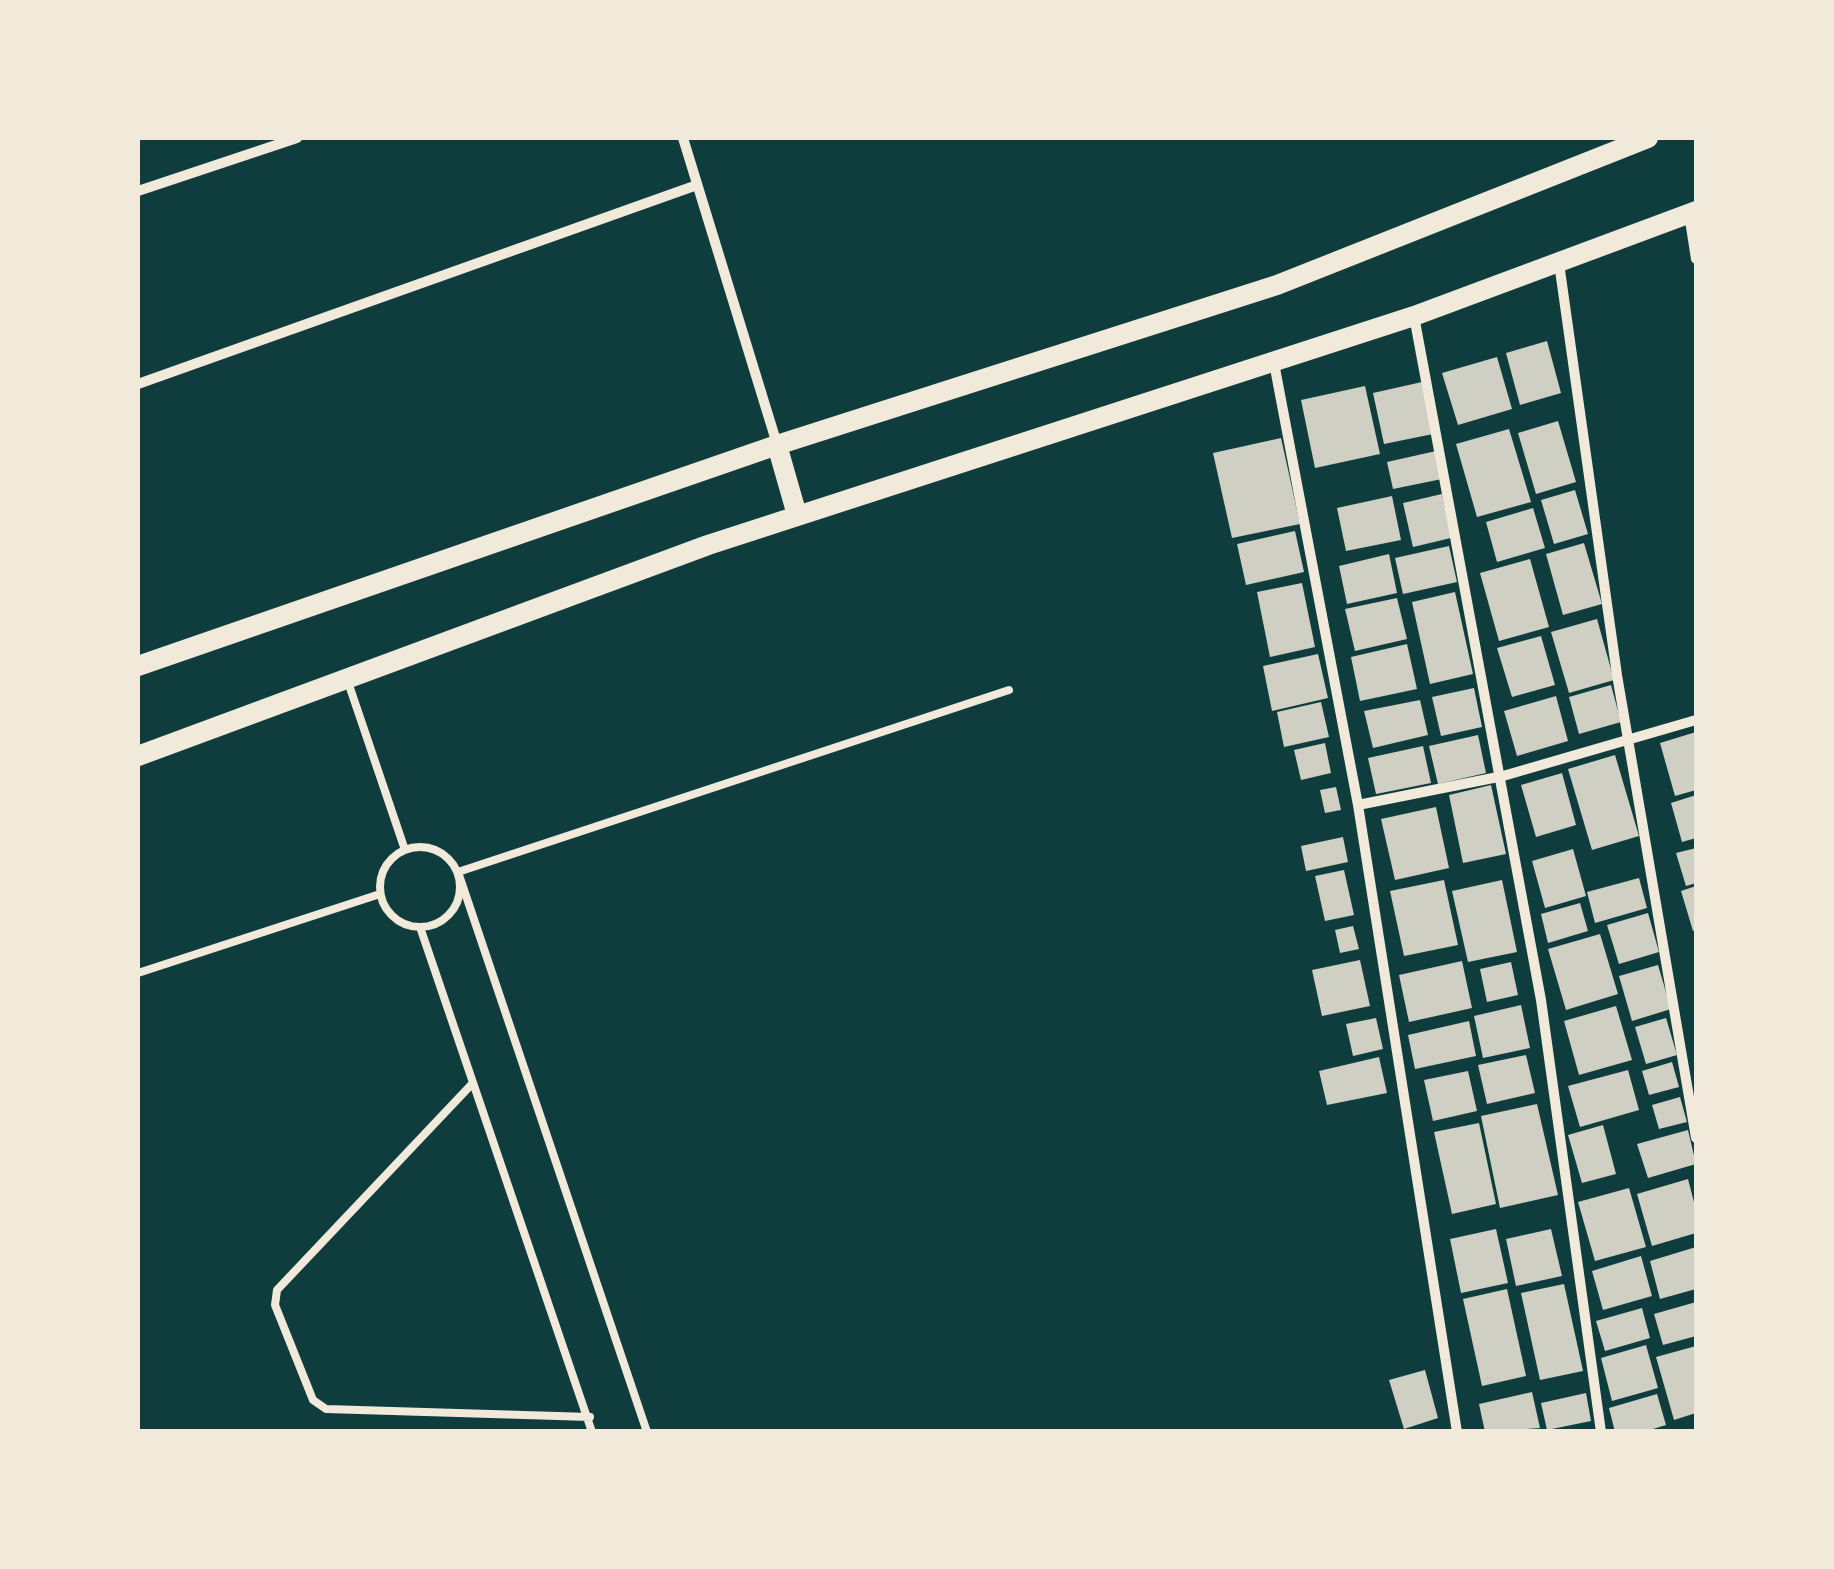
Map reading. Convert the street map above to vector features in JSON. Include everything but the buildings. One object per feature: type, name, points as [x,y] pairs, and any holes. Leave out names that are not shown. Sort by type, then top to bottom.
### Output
[{"type":"main road","points":[[138,666],[778,446],[1277,286],[1648,138]]},
{"type":"main road","points":[[138,756],[797,515],[1414,316],[1692,212]]},
{"type":"main road","points":[[778,446],[797,515]]},
{"type":"street","points":[[138,191],[298,138]]},
{"type":"street","points":[[683,138],[778,446]]},
{"type":"street","points":[[138,384],[697,185]]},
{"type":"street","points":[[1692,212],[1696,259]]},
{"type":"street","points":[[1560,264],[1628,741],[1696,1138]]},
{"type":"street","points":[[1414,316],[1503,776],[1541,1000],[1601,1432]]},
{"type":"street","points":[[1274,363],[1358,805],[1458,1432]]},
{"type":"street","points":[[1358,805],[1503,776],[1696,720]]},
{"type":"lane","points":[[348,682],[405,850]]},
{"type":"lane","points":[[458,872],[1009,690]]},
{"type":"lane","points":[[458,872],[461,884],[454,909],[445,919],[420,927],[394,918],[380,894],[386,868],[405,850],[417,847],[442,853],[458,872],[646,1432]]},
{"type":"lane","points":[[138,972],[380,894]]},
{"type":"lane","points":[[420,927],[592,1432]]},
{"type":"lane","points":[[471,1085],[277,1290],[276,1305],[313,1400],[326,1409],[590,1417]]}]
